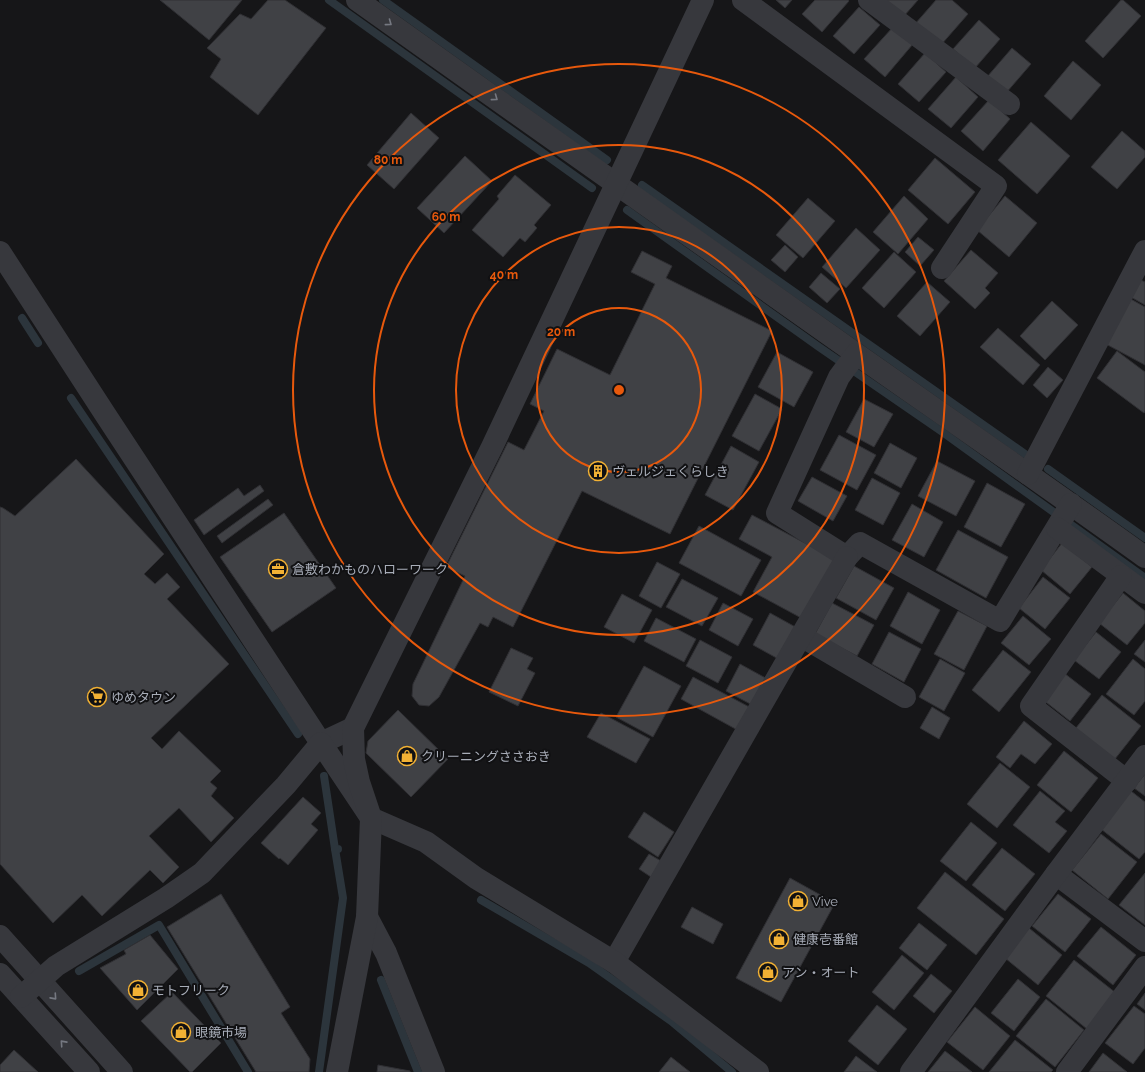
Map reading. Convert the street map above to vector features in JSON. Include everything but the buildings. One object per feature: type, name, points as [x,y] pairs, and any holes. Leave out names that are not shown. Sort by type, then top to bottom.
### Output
[{"type":"street","points":[[357,0],[615,184],[849,363],[1028,474],[1064,517],[1121,576],[1145,593]]},
{"type":"street","points":[[337,1072],[367,917],[371,818],[359,782],[354,759],[354,728],[492,447],[703,0]]},
{"type":"street","points":[[743,0],[996,186],[942,268]]},
{"type":"street","points":[[868,0],[1009,104]]},
{"type":"street","points":[[1028,474],[1145,251]]},
{"type":"street","points":[[0,252],[109,421],[371,818],[426,842],[476,878],[614,962],[758,1072]]},
{"type":"street","points":[[847,557],[777,513],[839,377],[849,363]]},
{"type":"street","points":[[614,962],[847,557],[860,543],[1000,620],[1064,517]]},
{"type":"street","points":[[1064,517],[1145,557]]},
{"type":"street","points":[[1121,576],[1031,706],[1127,781]]},
{"type":"street","points":[[801,636],[905,697]]},
{"type":"street","points":[[21,997],[56,966],[166,898],[202,872],[286,784],[321,743],[354,728]]},
{"type":"street","points":[[911,1072],[1056,874],[1145,756]]},
{"type":"street","points":[[1056,874],[1145,940]]},
{"type":"street","points":[[367,917],[386,952],[434,1072]]},
{"type":"street","points":[[0,936],[122,1072]]},
{"type":"street","points":[[1067,1072],[1145,968]]},
{"type":"street","points":[[0,974],[89,1072]]},
{"type":"waterway","points":[[329,0],[592,188]]},
{"type":"waterway","points":[[383,0],[607,160]]},
{"type":"waterway","points":[[642,185],[1025,454]]},
{"type":"waterway","points":[[627,210],[819,347],[941,431],[1145,578]]},
{"type":"waterway","points":[[22,318],[38,343]]},
{"type":"waterway","points":[[71,398],[298,734]]},
{"type":"waterway","points":[[1048,469],[1145,538]]},
{"type":"waterway","points":[[324,776],[335,849],[338,849]]},
{"type":"waterway","points":[[319,1072],[343,898],[335,849]]},
{"type":"waterway","points":[[481,900],[589,963],[671,1021],[732,1072]]},
{"type":"waterway","points":[[79,971],[159,925],[248,1072]]},
{"type":"waterway","points":[[381,980],[418,1072]]},
{"type":"place","name":"ヴェルジェくらしき","points":[[598,471]]},
{"type":"place","name":"倉敷わかものハローワーク","points":[[278,569]]},
{"type":"place","name":"ゆめタウン","points":[[97,697]]},
{"type":"place","name":"クリーニングささおき","points":[[407,756]]},
{"type":"place","name":"Vive","points":[[798,901]]},
{"type":"place","name":"健康壱番館","points":[[779,939]]},
{"type":"place","name":"アン・オート","points":[[768,972]]},
{"type":"place","name":"モトフリーク","points":[[138,990]]},
{"type":"place","name":"眼鏡市場","points":[[181,1032]]}]
